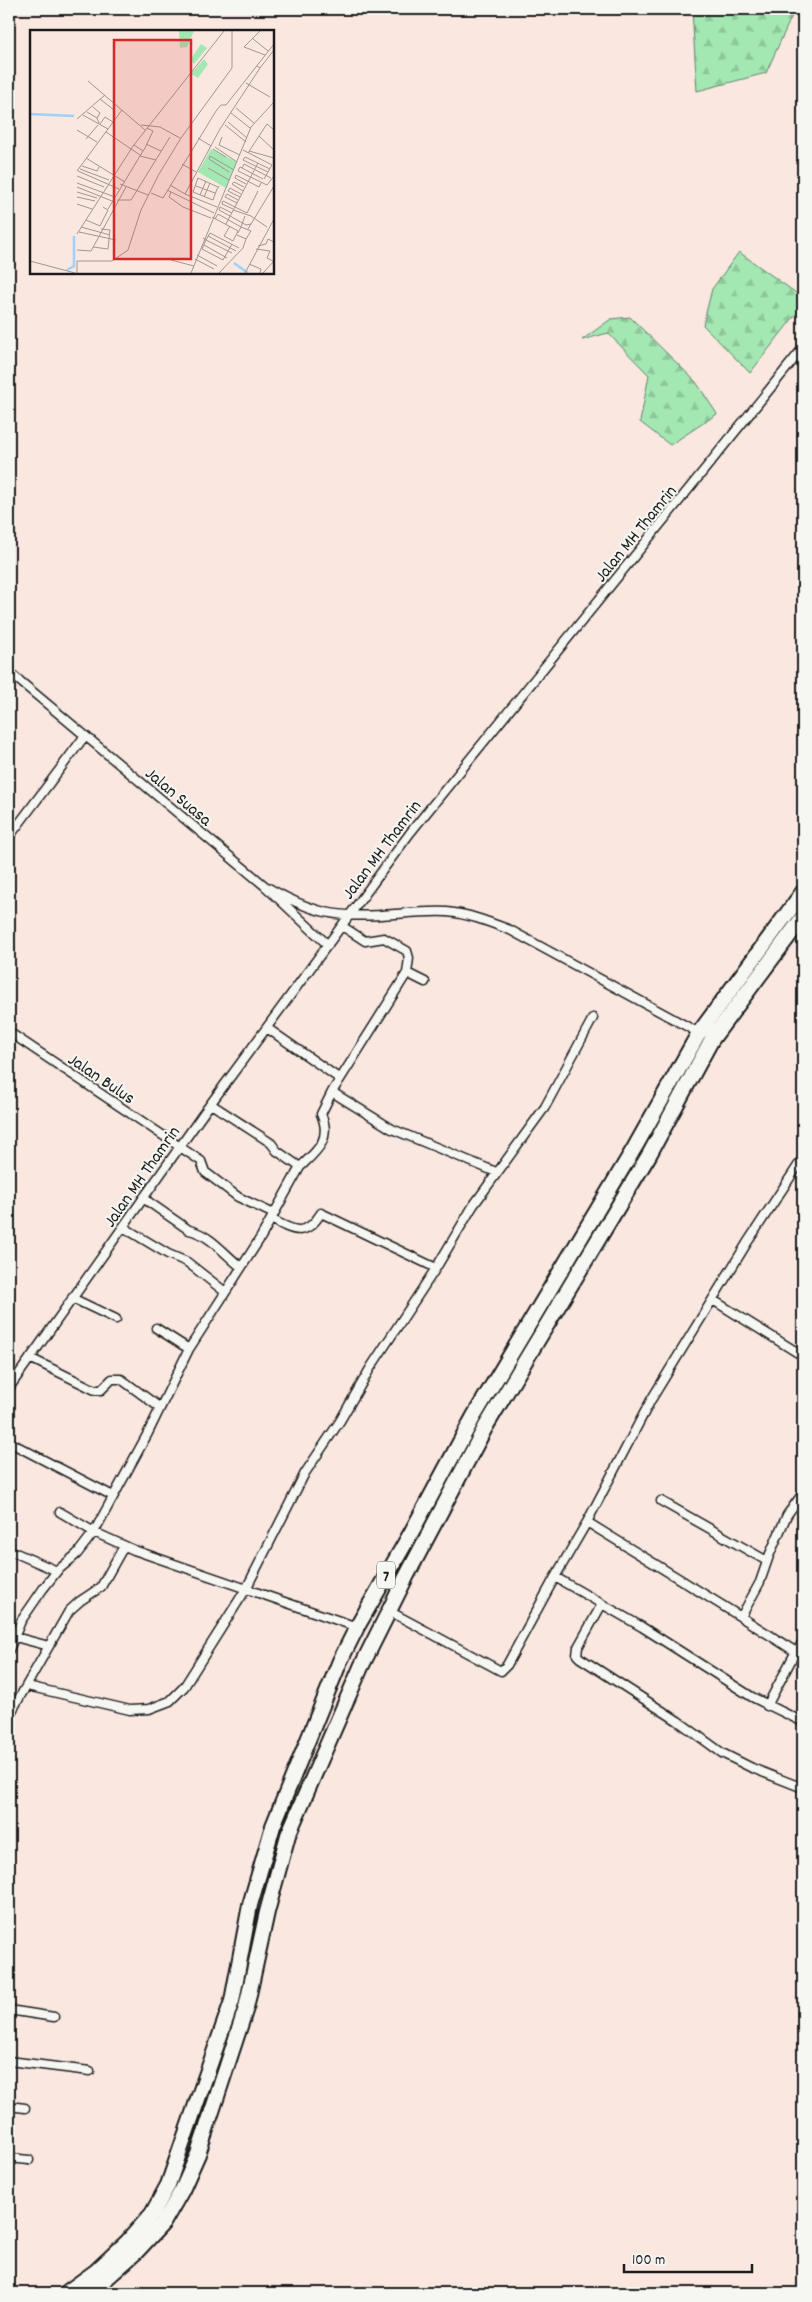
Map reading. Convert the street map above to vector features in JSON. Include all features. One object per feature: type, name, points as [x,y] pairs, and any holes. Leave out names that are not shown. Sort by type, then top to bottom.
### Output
[{"type":"highway","name":"7","points":[[66,2293],[94,2272],[128,2241],[152,2214],[168,2185],[232,2001],[250,1905],[273,1826],[340,1661],[357,1627],[474,1416],[635,1147],[699,1032],[803,892]]},
{"type":"highway","name":"7","points":[[90,2293],[136,2252],[163,2223],[182,2190],[198,2154],[246,2008],[267,1912],[288,1835],[361,1667],[406,1577],[486,1426],[649,1155],[712,1040],[803,917]]},
{"type":"highway","points":[[549,1291],[562,1299]]},
{"type":"highway","points":[[389,1569],[406,1577]]},
{"type":"highway","points":[[340,1661],[361,1667]]},
{"type":"highway","points":[[302,1756],[318,1764]]},
{"type":"street","name":"Jalan MH Thamrin","points":[[9,1388],[179,1148],[410,833],[803,348]]},
{"type":"street","name":"Jalan Suasa","points":[[9,672],[265,886],[328,944]]},
{"type":"street","points":[[9,837],[84,736]]},
{"type":"street","points":[[265,886],[305,906],[325,912],[350,915],[448,912],[484,920],[510,930],[712,1040]]},
{"type":"street","points":[[9,1650],[12,1635],[57,1571],[77,1554],[94,1532],[148,1433],[189,1349],[224,1291],[241,1267],[300,1167],[326,1136],[326,1124],[321,1114],[332,1092],[407,973],[409,958],[407,951],[384,938],[362,940],[342,926]]},
{"type":"street","points":[[407,973],[425,982]]},
{"type":"street","points":[[27,1686],[126,1710],[149,1709],[170,1701],[184,1687],[246,1589],[305,1473],[340,1421],[371,1366],[436,1268],[496,1172],[544,1107],[593,1018]]},
{"type":"street","points":[[267,1028],[340,1079]]},
{"type":"street","name":"Jalan Bulus","points":[[9,1032],[201,1161],[205,1172],[238,1197],[291,1229],[309,1228],[321,1213],[436,1268]]},
{"type":"street","points":[[332,1092],[392,1129],[496,1172]]},
{"type":"street","points":[[211,1104],[271,1143],[277,1151],[300,1167]]},
{"type":"street","points":[[389,1611],[501,1671],[511,1660],[555,1577],[588,1522],[650,1400],[803,1158]]},
{"type":"street","points":[[143,1198],[189,1230],[197,1232],[219,1247],[241,1267]]},
{"type":"street","points":[[123,1227],[168,1254],[187,1262],[224,1291]]},
{"type":"street","points":[[72,1298],[116,1319]]},
{"type":"street","points":[[713,1300],[803,1356]]},
{"type":"street","points":[[156,1328],[189,1349]]},
{"type":"street","points":[[30,1358],[95,1390],[101,1390],[112,1378],[121,1379],[160,1407]]},
{"type":"street","points":[[9,1442],[113,1496]]},
{"type":"street","points":[[741,1617],[760,1582],[787,1515],[803,1494]]},
{"type":"street","points":[[661,1500],[767,1561]]},
{"type":"street","points":[[60,1512],[94,1532],[124,1546],[357,1627]]},
{"type":"street","points":[[588,1522],[799,1652]]},
{"type":"street","points":[[9,1716],[69,1611],[101,1587],[124,1546]]},
{"type":"street","points":[[9,1550],[57,1571]]},
{"type":"street","points":[[555,1577],[767,1706],[803,1722]]},
{"type":"street","points":[[602,1604],[578,1647],[577,1655],[580,1658],[678,1721],[722,1753],[752,1768],[803,1788]]},
{"type":"street","points":[[12,1635],[49,1646]]},
{"type":"street","points":[[767,1706],[799,1652],[803,1640]]},
{"type":"street","points":[[9,2010],[54,2017]]},
{"type":"street","points":[[9,2061],[90,2071]]},
{"type":"street","points":[[9,2106],[25,2108]]},
{"type":"street","points":[[9,2158],[30,2160]]},
{"type":"green space","points":[[692,9],[795,9],[766,73],[697,91]]},
{"type":"green space","points":[[739,252],[803,298],[803,305],[750,373],[703,325],[712,289]]},
{"type":"green space","points":[[630,317],[696,382],[717,414],[670,445],[640,422],[649,375],[608,333],[582,340],[611,319]]}]
